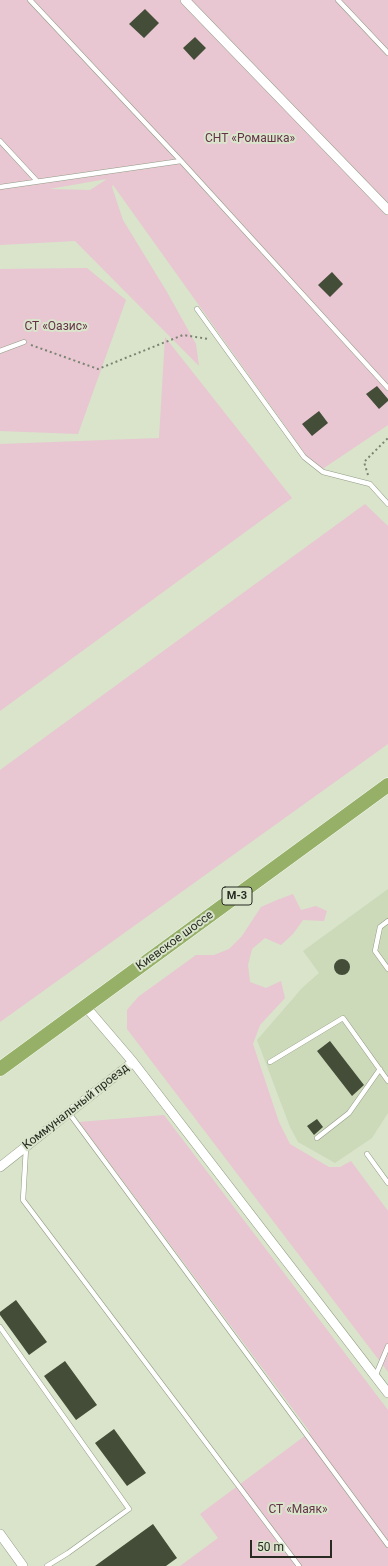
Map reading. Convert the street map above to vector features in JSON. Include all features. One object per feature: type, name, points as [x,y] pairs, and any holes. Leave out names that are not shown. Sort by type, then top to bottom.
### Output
[{"type":"highway","name":"Киевское шоссе","points":[[0,1069],[388,785]]},
{"type":"street","points":[[185,0],[388,210]]},
{"type":"street","name":"Коммунальный проезд","points":[[0,1167],[133,1062],[86,1006]]},
{"type":"street","points":[[133,1062],[388,1393]]},
{"type":"street","points":[[0,1534],[23,1566]]},
{"type":"lane","points":[[30,0],[181,161],[388,388]]},
{"type":"lane","points":[[338,0],[388,53]]},
{"type":"lane","points":[[0,141],[37,181]]},
{"type":"lane","points":[[0,186],[181,161]]},
{"type":"lane","points":[[196,309],[304,457],[323,472],[370,484],[388,504]]},
{"type":"lane","points":[[0,351],[24,342]]},
{"type":"lane","points":[[388,921],[380,928],[375,951],[388,969]]},
{"type":"lane","points":[[270,1062],[343,1018],[388,1081]]},
{"type":"lane","points":[[317,1138],[349,1113],[380,1069]]},
{"type":"lane","points":[[69,1113],[388,1544]]},
{"type":"lane","points":[[26,1146],[23,1200],[299,1566]]},
{"type":"lane","points":[[367,1154],[388,1183]]},
{"type":"lane","points":[[0,1327],[129,1509],[68,1553],[47,1566]]},
{"type":"lane","points":[[375,1377],[388,1346]]},
{"type":"path","points":[[24,342],[98,369],[183,335],[218,340]]},
{"type":"path","points":[[370,484],[364,462],[388,438]]},
{"type":"shaded area","points":[[388,889],[388,1113],[372,1138],[335,1163],[298,1142],[290,1127],[257,1040],[302,988],[319,973],[303,951]]},
{"type":"green space","name":"СНТ «Ромашка»","points":[[0,0],[388,0],[388,425],[318,472],[113,185],[112,187],[123,220],[167,292],[196,344],[199,366],[75,241],[0,245]],"holes":[[[107,179],[90,190],[49,189]]]},
{"type":"green space","name":"СТ «Оазис»","points":[[87,268],[126,300],[78,434],[0,431],[0,269]]},
{"type":"green space","points":[[165,337],[292,498],[0,711],[0,444],[159,438]]},
{"type":"green space","points":[[365,504],[388,526],[388,744],[0,1022],[0,770]]},
{"type":"green space","points":[[293,894],[301,910],[316,906],[327,911],[324,921],[303,920],[293,934],[281,945],[265,938],[252,949],[248,965],[250,982],[266,988],[281,981],[285,998],[260,1025],[253,1044],[279,1122],[290,1144],[329,1167],[340,1167],[351,1161],[388,1211],[388,1372],[127,1029],[127,1010],[138,997],[196,955],[214,955],[229,949],[242,936],[261,907]]},
{"type":"green space","name":"СТ «Маяк»","points":[[164,1115],[388,1410],[388,1566],[180,1566],[218,1538],[200,1514],[310,1432],[79,1122]]},
{"type":"building","points":[[145,9],[159,23],[144,38],[129,24]]},
{"type":"building","points":[[195,37],[206,48],[194,60],[183,48]]},
{"type":"building","points":[[332,272],[343,284],[330,297],[318,285]]},
{"type":"building","points":[[377,386],[388,399],[388,401],[379,409],[366,394]]},
{"type":"building","points":[[319,411],[328,423],[312,436],[302,424]]},
{"type":"building","points":[[342,959],[349,964],[350,967],[345,974],[342,975],[335,970],[334,967],[339,960]]},
{"type":"building","points":[[330,1041],[364,1085],[352,1096],[317,1051]]},
{"type":"building","points":[[317,1119],[323,1127],[314,1135],[307,1126]]},
{"type":"building","points":[[16,1300],[47,1342],[29,1355],[0,1315],[0,1312]]},
{"type":"building","points":[[65,1361],[97,1405],[76,1420],[44,1376]]},
{"type":"building","points":[[114,1429],[146,1473],[127,1486],[95,1443]]},
{"type":"building","points":[[153,1524],[177,1558],[166,1566],[95,1566]]}]
